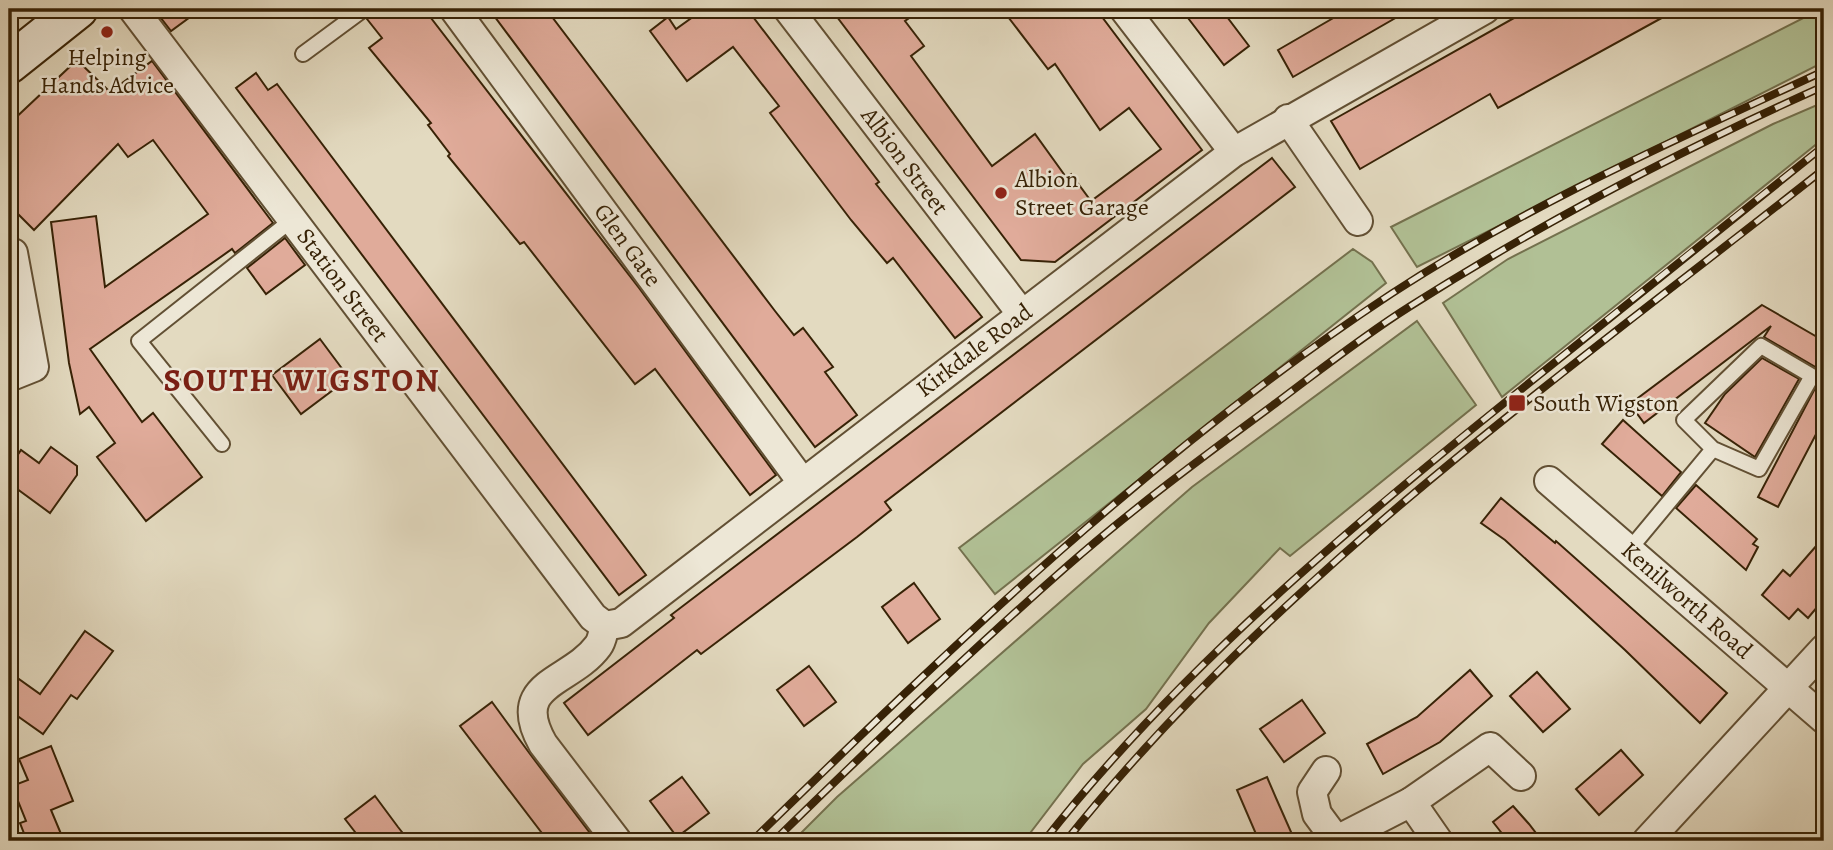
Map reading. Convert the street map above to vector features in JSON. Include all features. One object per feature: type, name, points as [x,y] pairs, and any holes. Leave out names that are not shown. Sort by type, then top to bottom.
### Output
[{"type":"main road","points":[[9,64],[78,9]]},
{"type":"street","name":"Station Street","points":[[133,9],[593,617],[605,626]]},
{"type":"street","name":"Glen Gate","points":[[454,9],[802,482]]},
{"type":"street","name":"Albion Street","points":[[788,9],[1021,313]]},
{"type":"street","points":[[1124,9],[1234,152]]},
{"type":"street","name":"Kirkdale Road","points":[[605,626],[621,623],[1021,313],[1234,152],[1485,9]]},
{"type":"street","points":[[1288,119],[1357,222]]},
{"type":"street","points":[[9,377],[34,367],[13,253]]},
{"type":"street","name":"Kenilworth Road","points":[[1549,481],[1824,719]]},
{"type":"street","points":[[605,626],[598,646],[554,682],[530,711],[534,728],[543,744],[617,841]]},
{"type":"street","points":[[1647,841],[1790,690],[1824,649]]},
{"type":"street","points":[[1326,771],[1312,792],[1317,814],[1337,841],[1411,802],[1490,747],[1521,776]]},
{"type":"street","points":[[1411,802],[1438,841]]},
{"type":"lane","points":[[303,54],[364,9]]},
{"type":"lane","points":[[222,444],[139,341],[293,219]]},
{"type":"lane","points":[[1761,346],[1812,376],[1759,469],[1713,449],[1684,420],[1761,346]]},
{"type":"lane","points":[[1629,550],[1713,449]]},
{"type":"green space","points":[[1824,9],[1824,62],[1417,267],[1391,227]]},
{"type":"green space","points":[[1824,102],[1824,138],[1502,397],[1443,303],[1508,259],[1773,124]]},
{"type":"green space","points":[[1353,249],[1372,262],[1386,283],[995,594],[959,548]]},
{"type":"green space","points":[[1417,321],[1476,405],[1290,556],[1280,548],[1209,623],[1146,709],[1083,764],[1024,841],[793,841],[837,797],[1192,487]]},
{"type":"building","points":[[154,9],[201,9],[171,31]]},
{"type":"building","points":[[374,9],[424,9],[639,288],[776,475],[750,495],[655,369],[635,384],[524,242],[520,244],[448,156],[450,154],[428,125],[431,123],[369,48],[382,38],[367,19]]},
{"type":"building","points":[[489,9],[546,9],[794,335],[803,328],[833,367],[825,372],[857,415],[815,447]]},
{"type":"building","points":[[704,9],[747,9],[879,182],[876,184],[982,317],[955,338],[893,258],[887,263],[851,220],[770,113],[779,106],[733,47],[687,81],[650,31],[668,17],[676,29]]},
{"type":"building","points":[[831,9],[922,9],[905,21],[924,46],[911,56],[992,166],[1035,134],[1066,177],[1071,174],[1091,201],[1161,149],[1129,108],[1100,130],[1055,64],[1048,69],[1002,9],[1096,9],[1202,150],[1055,262],[1021,260]]},
{"type":"building","points":[[1200,9],[1221,9],[1249,46],[1224,65],[1188,18]]},
{"type":"building","points":[[1349,9],[1411,9],[1293,77],[1278,50]]},
{"type":"building","points":[[1530,9],[1678,9],[1498,108],[1490,94],[1360,169],[1331,121]]},
{"type":"building","points":[[77,60],[110,92],[152,61],[273,223],[235,253],[232,249],[90,349],[142,422],[153,413],[202,477],[146,521],[97,457],[115,443],[89,407],[80,414],[69,363],[51,222],[96,216],[105,287],[208,214],[153,140],[128,157],[118,144],[34,230],[9,205],[9,124]]},
{"type":"building","points":[[256,73],[268,90],[277,84],[646,575],[619,595],[236,88]]},
{"type":"building","points":[[1272,158],[1295,187],[885,502],[891,510],[857,537],[701,654],[697,650],[588,735],[564,703],[674,618],[671,615]]},
{"type":"building","points":[[285,238],[305,265],[266,294],[247,268]]},
{"type":"building","points":[[1762,305],[1824,341],[1824,419],[1778,507],[1758,497],[1822,375],[1817,368],[1764,337],[1771,326],[1644,423],[1630,404]]},
{"type":"building","points":[[320,339],[349,378],[301,414],[272,375]]},
{"type":"building","points":[[1762,358],[1799,379],[1755,457],[1705,423],[1725,394]]},
{"type":"building","points":[[1623,420],[1681,472],[1662,496],[1602,444]]},
{"type":"building","points":[[51,447],[77,466],[77,475],[50,513],[9,483],[9,468],[21,450],[39,463]]},
{"type":"building","points":[[1696,485],[1757,539],[1753,544],[1758,547],[1746,570],[1676,508]]},
{"type":"building","points":[[1501,498],[1555,543],[1556,541],[1727,693],[1700,723],[1505,540],[1481,523]]},
{"type":"building","points":[[1824,537],[1824,599],[1808,618],[1798,609],[1789,619],[1762,595],[1783,570],[1790,576]]},
{"type":"building","points":[[914,583],[940,619],[908,643],[882,607]]},
{"type":"building","points":[[85,631],[113,651],[77,699],[71,695],[43,734],[9,710],[9,672],[40,694]]},
{"type":"building","points":[[809,666],[836,702],[804,726],[777,690]]},
{"type":"building","points":[[1470,670],[1492,696],[1440,742],[1383,774],[1367,744],[1417,717]]},
{"type":"building","points":[[1537,672],[1570,709],[1543,732],[1510,696]]},
{"type":"building","points":[[1302,700],[1325,733],[1284,762],[1260,729]]},
{"type":"building","points":[[492,702],[596,841],[548,841],[460,726]]},
{"type":"building","points":[[51,746],[73,801],[51,810],[64,841],[27,841],[20,823],[26,821],[12,786],[28,780],[19,759]]},
{"type":"building","points":[[1621,750],[1643,775],[1599,815],[1576,789]]},
{"type":"building","points":[[682,777],[709,813],[677,837],[650,801]]},
{"type":"building","points":[[1267,777],[1295,841],[1259,841],[1237,790]]},
{"type":"building","points":[[375,796],[409,841],[362,841],[345,819]]},
{"type":"building","points":[[1513,806],[1542,841],[1508,841],[1493,822]]},
{"type":"railway","points":[[752,841],[903,695],[1059,552],[1139,483],[1305,354],[1391,294],[1549,202],[1824,71]]},
{"type":"railway","points":[[774,841],[881,737],[1090,546],[1358,341],[1509,246],[1612,189],[1824,86]]},
{"type":"railway","points":[[1044,841],[1152,716],[1270,601],[1459,440],[1824,146]]},
{"type":"railway","points":[[1066,841],[1148,745],[1236,654],[1329,567],[1524,403],[1824,169]]},
{"type":"place","name":"Helping Hands Advice","points":[[107,32]]},
{"type":"place","name":"Albion Street Garage","points":[[1001,193]]},
{"type":"place","name":"South Wigston","points":[[1517,403]]},
{"type":"district","name":"SOUTH WIGSTON","points":[[302,380]]}]
